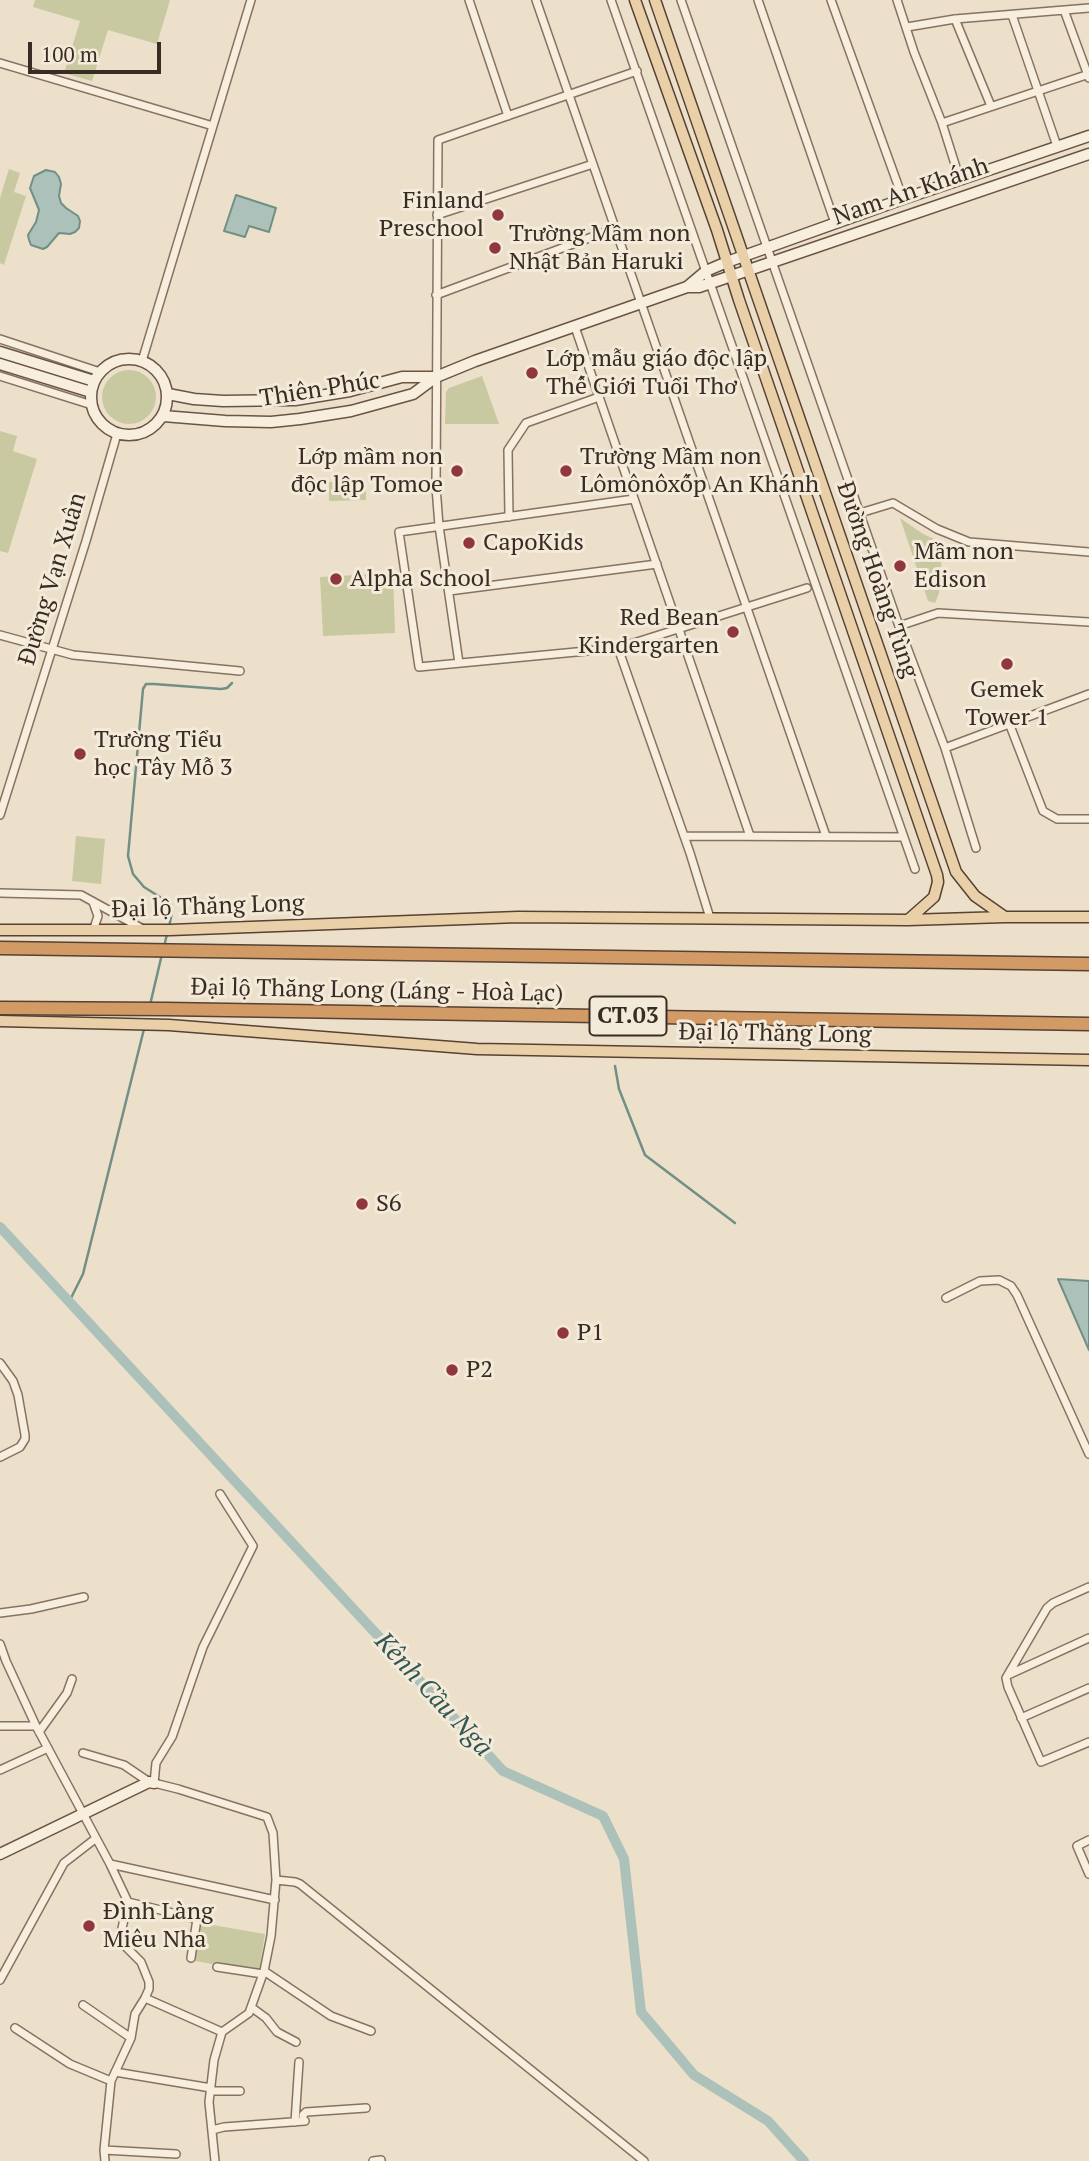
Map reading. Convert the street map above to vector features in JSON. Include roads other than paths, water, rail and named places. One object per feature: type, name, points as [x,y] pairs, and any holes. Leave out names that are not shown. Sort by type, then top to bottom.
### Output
[{"type":"highway","name":"Đại lộ Thăng Long (Láng - Hoà Lạc)","points":[[0,947],[1089,964]]},
{"type":"highway","name":"Đại lộ Thăng Long (Láng - Hoà Lạc)","points":[[0,1008],[1089,1024]]},
{"type":"main road","name":"Đường Hoàng Tùng","points":[[635,0],[937,875],[934,897],[908,920]]},
{"type":"main road","name":"Đường Hoàng Tùng","points":[[655,0],[956,872],[975,896],[1005,917]]},
{"type":"main road","name":"Đại lộ Thăng Long","points":[[0,930],[148,931],[518,917],[908,920],[1089,917]]},
{"type":"main road","name":"Đại lộ Thăng Long","points":[[0,1021],[169,1025],[477,1049],[1089,1060]]},
{"type":"street","points":[[142,360],[251,0]]},
{"type":"street","points":[[469,0],[508,116]]},
{"type":"street","points":[[536,0],[826,836]]},
{"type":"street","points":[[611,0],[915,869]]},
{"type":"street","points":[[681,0],[899,626],[945,748],[976,848]]},
{"type":"street","points":[[758,0],[835,223]]},
{"type":"street","points":[[831,0],[903,199]]},
{"type":"street","points":[[897,0],[960,180]]},
{"type":"street","points":[[907,27],[955,19],[1089,8]]},
{"type":"street","points":[[942,123],[1088,76],[1063,10]]},
{"type":"street","points":[[1012,15],[1057,146]]},
{"type":"street","points":[[955,19],[991,106]]},
{"type":"street","points":[[0,63],[213,126]]},
{"type":"street","points":[[459,663],[439,527],[436,487],[438,140],[637,71]]},
{"type":"street","name":"Nam An Khánh","points":[[767,248],[1089,136]]},
{"type":"street","name":"Nam An Khánh","points":[[731,275],[1089,154]]},
{"type":"street","points":[[436,215],[593,164]]},
{"type":"street","points":[[873,210],[878,225]]},
{"type":"street","points":[[436,295],[616,228]]},
{"type":"street","name":"Thiên Phúc","points":[[687,287],[706,271],[767,248]]},
{"type":"street","name":"Thiên Phúc","points":[[163,416],[271,422],[351,411],[413,394],[436,377],[466,364],[687,287],[699,287],[731,275]]},
{"type":"street","points":[[575,327],[750,836]]},
{"type":"street","points":[[0,339],[95,382]]},
{"type":"street","points":[[0,352],[62,377]]},
{"type":"street","points":[[119,360],[142,360],[160,373],[168,394],[168,402],[163,416],[146,431],[132,435],[117,433],[99,421],[92,405],[95,382],[106,367],[119,360]]},
{"type":"street","points":[[0,364],[95,382]]},
{"type":"street","points":[[0,376],[92,405]]},
{"type":"street","name":"Thiên Phúc","points":[[168,394],[223,401],[295,400],[350,391],[402,377],[436,377]]},
{"type":"street","points":[[509,517],[508,450],[526,424],[599,397]]},
{"type":"street","name":"Đường Vạn Xuân","points":[[0,815],[117,433]]},
{"type":"street","points":[[634,499],[399,532],[419,667],[618,648],[807,587]]},
{"type":"street","points":[[860,513],[893,503],[937,529],[969,542],[1089,552]]},
{"type":"street","points":[[449,591],[657,564]]},
{"type":"street","points":[[899,626],[938,613],[1089,622]]},
{"type":"street","points":[[0,635],[73,654],[240,671]]},
{"type":"street","points":[[618,648],[684,836],[709,918]]},
{"type":"street","points":[[945,748],[1089,694]]},
{"type":"street","points":[[1009,723],[1043,811],[1057,819],[1089,819]]},
{"type":"street","points":[[684,836],[903,837]]},
{"type":"street","points":[[0,893],[81,895],[148,931]]},
{"type":"street","points":[[90,899],[98,910],[93,931]]},
{"type":"street","points":[[946,1298],[980,1281],[999,1280],[1011,1286],[1089,1454]]},
{"type":"street","points":[[0,1363],[13,1381],[18,1395],[25,1435],[20,1447],[0,1457]]},
{"type":"street","points":[[151,1782],[156,1763],[172,1737],[203,1647],[253,1545],[220,1494]]},
{"type":"street","points":[[1089,1587],[1046,1608],[1006,1678],[1041,1762],[1089,1742]]},
{"type":"street","points":[[0,1613],[85,1597]]},
{"type":"street","points":[[1008,1675],[1089,1639]]},
{"type":"street","points":[[0,1644],[38,1729],[128,1902],[120,1937],[146,1972],[149,1989],[135,2014],[131,2038],[111,2081],[104,2150],[106,2161]]},
{"type":"street","points":[[38,1729],[67,1693],[72,1679]]},
{"type":"street","points":[[1021,1718],[1089,1688]]},
{"type":"street","points":[[0,1726],[38,1729]]},
{"type":"street","points":[[0,1770],[48,1748]]},
{"type":"street","points":[[83,1753],[124,1766],[151,1782],[267,1816],[273,1833],[275,1900],[264,1972],[249,2013],[222,2032],[214,2060],[209,2102],[215,2161]]},
{"type":"street","points":[[0,1854],[151,1782]]},
{"type":"street","points":[[0,1980],[65,1863],[95,1839]]},
{"type":"street","points":[[1089,1840],[1077,1846],[1089,1874]]},
{"type":"street","points":[[110,1864],[275,1900]]},
{"type":"street","points":[[276,1880],[300,1885],[644,2161]]},
{"type":"street","points":[[128,1902],[197,1919],[191,1958]]},
{"type":"street","points":[[217,1967],[264,1972],[331,2016],[371,2031]]},
{"type":"street","points":[[145,1998],[222,2032]]},
{"type":"street","points":[[83,2006],[131,2038]]},
{"type":"street","points":[[251,2007],[266,2018],[276,2032],[296,2042]]},
{"type":"street","points":[[15,2028],[70,2064],[111,2081]]},
{"type":"street","points":[[299,2062],[301,2122]]},
{"type":"street","points":[[115,2072],[221,2093],[240,2091]]},
{"type":"street","points":[[301,2122],[306,2112],[366,2108]]},
{"type":"street","points":[[212,2130],[301,2122]]},
{"type":"street","points":[[104,2150],[176,2154]]},
{"type":"street","points":[[373,2161],[381,2160]]},
{"type":"water","points":[[46,170],[55,172],[59,177],[61,203],[78,216],[80,221],[75,232],[59,233],[43,249],[31,245],[28,235],[39,210],[30,188],[34,176]]},
{"type":"water","points":[[236,195],[276,208],[269,232],[249,226],[245,237],[224,231]]},
{"type":"water","points":[[1058,1279],[1089,1281],[1089,1350]]},
{"type":"waterway","points":[[169,927],[171,904],[144,887],[133,874],[128,856],[143,689],[146,684],[221,689],[232,683]]},
{"type":"waterway","points":[[164,947],[167,934]]},
{"type":"waterway","points":[[150,1005],[162,954]]},
{"type":"waterway","points":[[69,1302],[83,1274],[144,1029]]},
{"type":"waterway","points":[[615,1066],[619,1089],[645,1155],[735,1223]]},
{"type":"waterway","name":"Kênh Cầu Ngà","points":[[0,1227],[503,1771],[603,1816],[624,1859],[641,2012],[694,2075],[768,2121],[804,2161]]},
{"type":"place","name":"Finland Preschool","points":[[498,215]]},
{"type":"place","name":"Trường Mầm non Nhật Bản Haruki","points":[[495,248]]},
{"type":"place","name":"Lớp mẫu giáo độc lập Thế Giới Tuổi Thơ","points":[[532,373]]},
{"type":"place","name":"Lớp mầm non độc lập Tomoe","points":[[457,471]]},
{"type":"place","name":"Trường Mầm non Lômônôxốp An Khánh","points":[[566,471]]},
{"type":"place","name":"CapoKids","points":[[469,543]]},
{"type":"place","name":"Mầm non Edison","points":[[900,566]]},
{"type":"place","name":"Alpha School","points":[[336,579]]},
{"type":"place","name":"Red Bean Kindergarten","points":[[733,632]]},
{"type":"place","name":"Gemek Tower 1","points":[[1007,664]]},
{"type":"place","name":"Trường Tiểu học Tây Mỗ 3","points":[[80,754]]},
{"type":"place","name":"S6","points":[[362,1204]]},
{"type":"place","name":"P1","points":[[563,1333]]},
{"type":"place","name":"P2","points":[[452,1370]]},
{"type":"place","name":"Đình Làng Miêu Nha","points":[[89,1926]]}]
